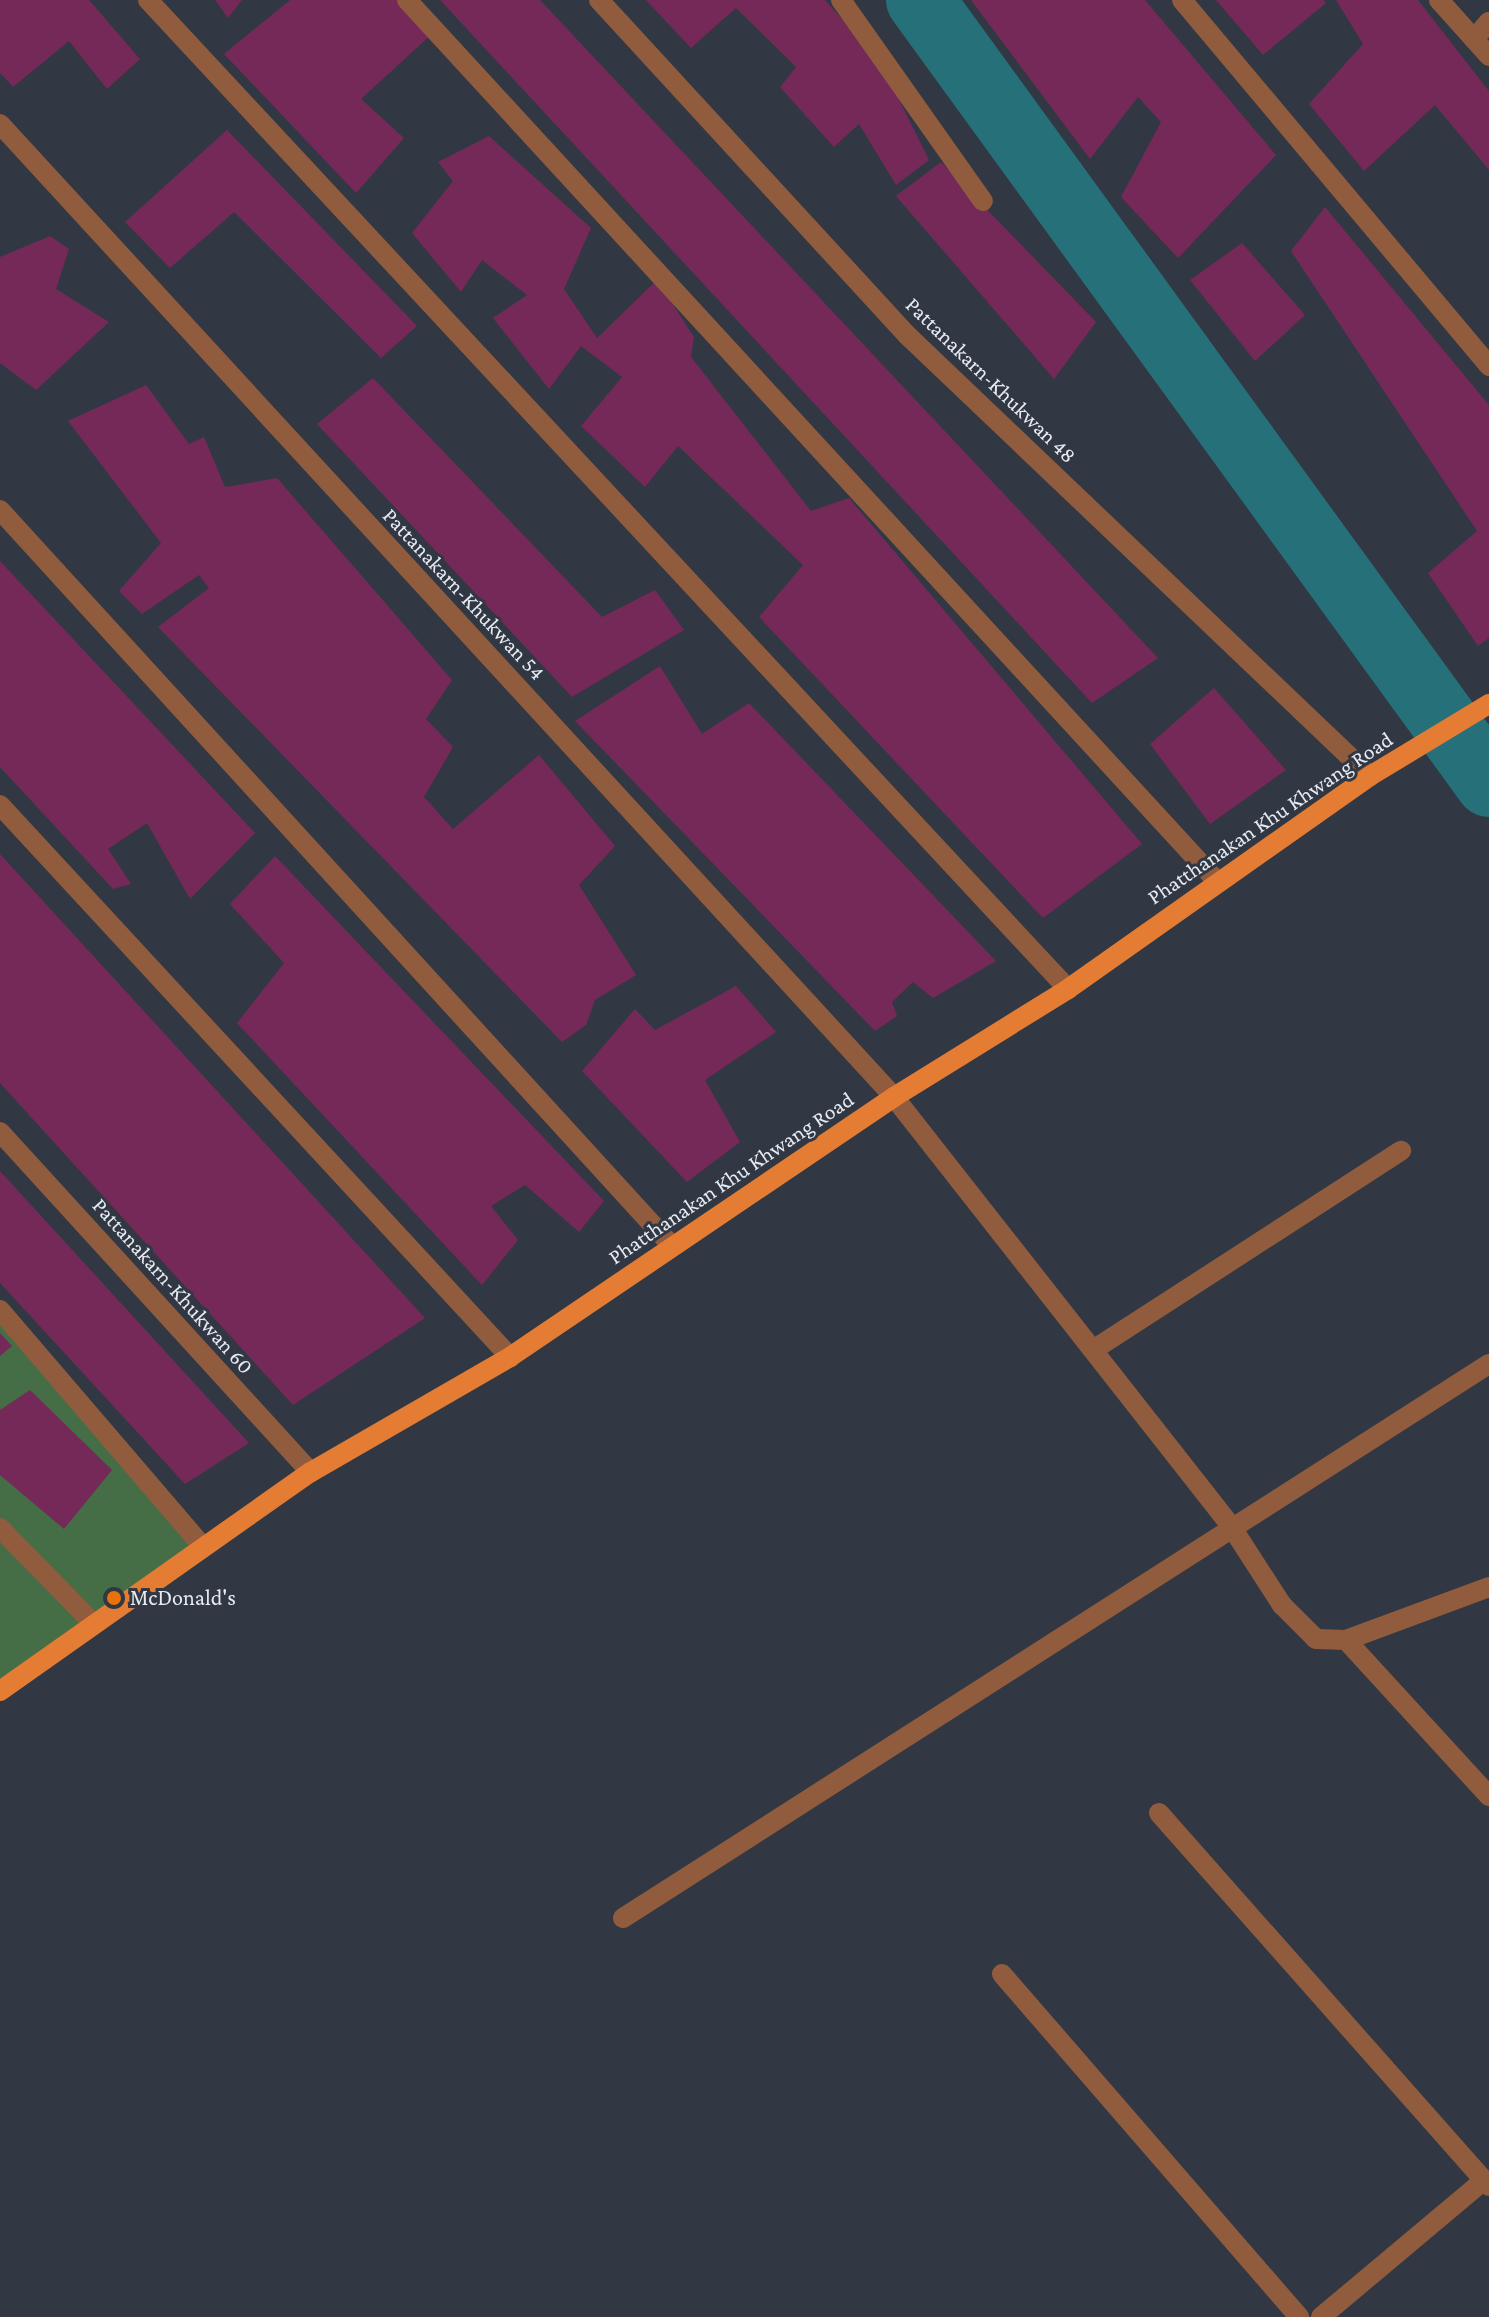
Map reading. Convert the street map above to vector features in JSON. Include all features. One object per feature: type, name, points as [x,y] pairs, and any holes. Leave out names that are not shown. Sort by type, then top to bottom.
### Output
[{"type":"main road","name":"Phatthanakan Khu Khwang Road","points":[[3,1685],[91,1621],[311,1472],[510,1357],[894,1097],[1068,989],[1216,880],[1370,776],[1489,704]]},
{"type":"street","points":[[148,0],[1068,989]]},
{"type":"street","points":[[407,0],[1216,880]]},
{"type":"street","points":[[841,0],[983,201]]},
{"type":"street","points":[[1182,0],[1489,366]]},
{"type":"street","points":[[1439,0],[1489,56]]},
{"type":"street","name":"Pattanakarn-Khukwan 48","points":[[607,3],[907,335],[1370,776]]},
{"type":"street","points":[[1474,39],[1489,22]]},
{"type":"street","name":"Pattanakarn-Khukwan 54","points":[[0,124],[894,1097],[1231,1526],[1282,1605],[1316,1639],[1346,1640]]},
{"type":"street","points":[[0,510],[672,1246]]},
{"type":"street","points":[[0,805],[510,1357]]},
{"type":"street","name":"Pattanakarn-Khukwan 60","points":[[0,1132],[311,1472]]},
{"type":"street","points":[[1093,1350],[1401,1151]]},
{"type":"street","points":[[0,1310],[202,1546]]},
{"type":"street","points":[[623,1918],[1231,1526],[1489,1364]]},
{"type":"street","points":[[0,1528],[91,1621]]},
{"type":"street","points":[[1489,1587],[1346,1640],[1489,1796]]},
{"type":"street","points":[[1159,1813],[1486,2183],[1321,2317]]},
{"type":"street","points":[[1002,1974],[1299,2317]]},
{"type":"green space","points":[[0,1308],[202,1546],[8,1687],[0,1678]]},
{"type":"building","points":[[0,0],[89,0],[140,59],[107,89],[69,41],[13,87],[0,73]]},
{"type":"building","points":[[215,0],[242,0],[228,18]]},
{"type":"building","points":[[290,0],[399,0],[433,33],[361,99],[404,138],[356,193],[224,54]]},
{"type":"building","points":[[440,0],[540,0],[1158,658],[1092,703]]},
{"type":"building","points":[[646,0],[825,0],[880,61],[929,160],[896,185],[859,124],[834,147],[780,87],[796,67],[736,8],[691,48]]},
{"type":"building","points":[[971,0],[1145,0],[1276,155],[1178,258],[1121,197],[1161,122],[1138,97],[1090,159]]},
{"type":"building","points":[[1216,0],[1324,0],[1326,3],[1263,55]]},
{"type":"building","points":[[1336,0],[1418,0],[1489,91],[1489,170],[1435,105],[1364,171],[1309,104],[1363,44]]},
{"type":"building","points":[[227,130],[417,326],[381,358],[234,212],[170,268],[125,222]]},
{"type":"building","points":[[489,136],[591,228],[564,289],[597,338],[657,280],[694,337],[691,357],[811,511],[849,498],[1142,844],[1043,918],[759,617],[803,565],[678,446],[645,487],[581,426],[622,377],[581,346],[549,389],[493,318],[527,295],[482,260],[461,292],[412,233],[453,181],[438,162]]},
{"type":"building","points":[[941,162],[1096,322],[1054,379],[896,196]]},
{"type":"building","points":[[1325,207],[1489,405],[1489,638],[1478,646],[1428,573],[1477,531],[1291,251]]},
{"type":"building","points":[[50,236],[69,249],[56,289],[109,322],[36,390],[0,363],[0,257]]},
{"type":"building","points":[[1242,243],[1305,315],[1255,361],[1190,280]]},
{"type":"building","points":[[373,378],[602,617],[655,590],[684,630],[572,697],[317,424]]},
{"type":"building","points":[[146,385],[189,444],[204,437],[225,487],[277,478],[452,680],[426,719],[453,747],[424,797],[453,829],[539,755],[615,846],[579,885],[636,975],[595,1000],[586,1025],[562,1042],[158,627],[209,588],[199,575],[142,614],[119,591],[161,543],[68,421]]},
{"type":"building","points":[[0,561],[255,833],[190,899],[147,823],[108,849],[131,884],[113,889],[0,767]]},
{"type":"building","points":[[660,666],[702,734],[749,703],[996,961],[933,998],[913,982],[892,1002],[897,1016],[875,1031],[575,721]]},
{"type":"building","points":[[1214,688],[1286,770],[1210,824],[1150,744]]},
{"type":"building","points":[[0,854],[425,1318],[293,1405],[0,1083]]},
{"type":"building","points":[[275,856],[604,1201],[579,1232],[525,1185],[491,1206],[518,1240],[482,1285],[237,1023],[284,963],[230,904]]},
{"type":"building","points":[[736,986],[776,1032],[705,1080],[740,1142],[687,1182],[582,1071],[635,1009],[655,1030]]},
{"type":"building","points":[[0,1171],[249,1443],[185,1484],[0,1283]]},
{"type":"building","points":[[0,1333],[12,1346],[0,1356]]},
{"type":"building","points":[[30,1390],[112,1470],[64,1529],[0,1475],[0,1410]]},
{"type":"waterway","points":[[920,0],[1489,783]]},
{"type":"place","name":"McDonald's","points":[[114,1598]]}]
